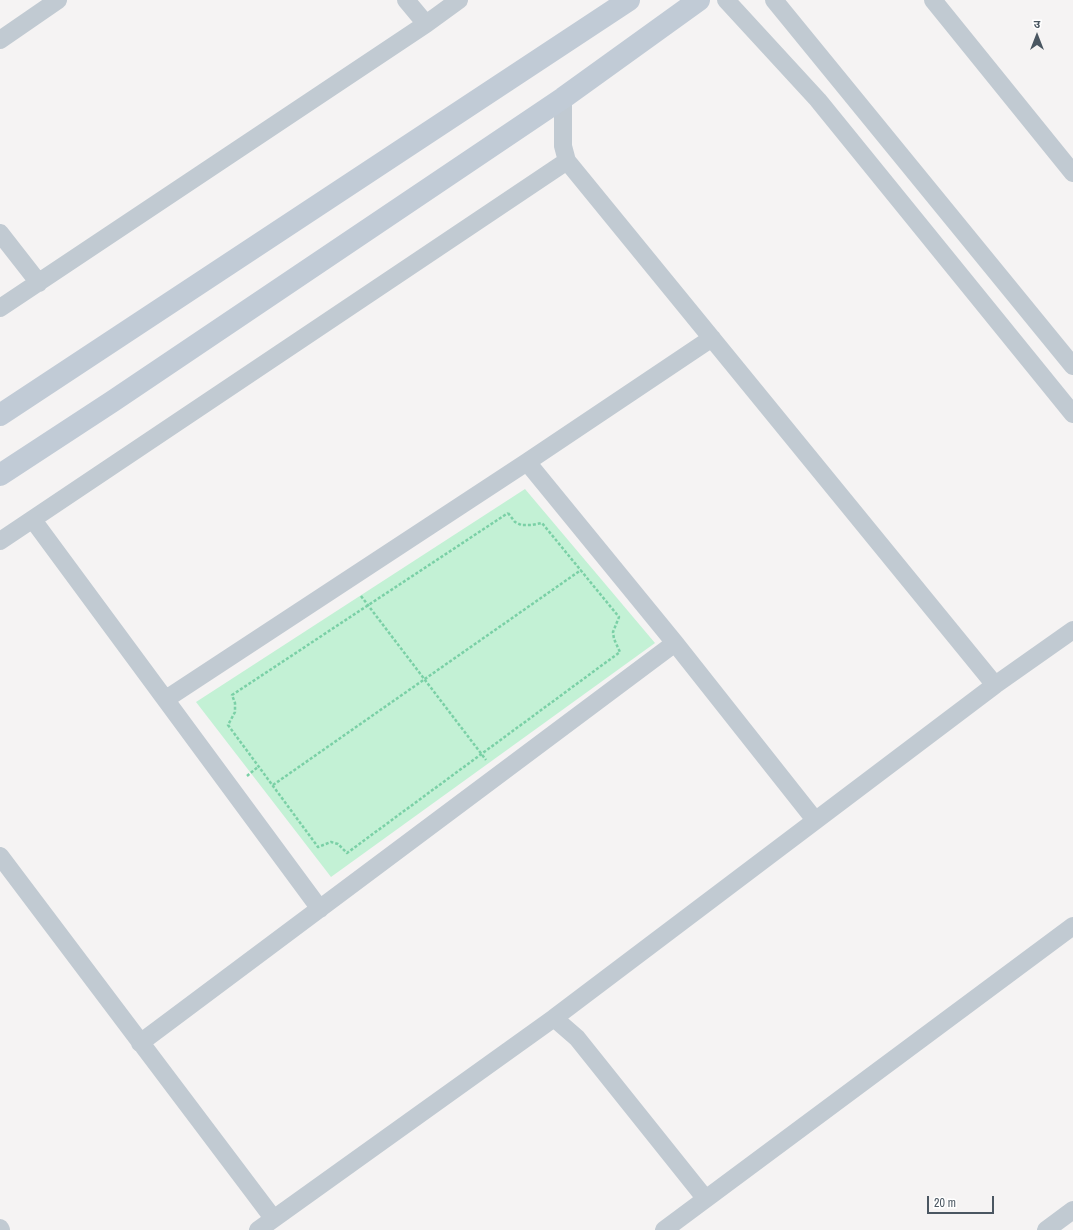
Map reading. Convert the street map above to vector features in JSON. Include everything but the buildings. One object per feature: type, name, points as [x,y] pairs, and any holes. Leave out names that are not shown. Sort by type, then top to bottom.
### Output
[{"type":"street","points":[[0,40],[58,0]]},
{"type":"street","points":[[406,0],[426,24]]},
{"type":"street","points":[[0,308],[426,24],[459,0]]},
{"type":"street","points":[[0,415],[629,0]]},
{"type":"street","points":[[0,475],[113,401],[563,98],[699,0]]},
{"type":"street","points":[[726,0],[818,100],[1073,414]]},
{"type":"street","points":[[774,0],[1073,366]]},
{"type":"street","points":[[933,0],[1073,172]]},
{"type":"street","points":[[563,98],[563,146],[567,161],[995,685]]},
{"type":"street","points":[[0,541],[567,161]]},
{"type":"street","points":[[0,233],[39,283]]},
{"type":"street","points":[[166,699],[527,462],[712,338]]},
{"type":"street","points":[[527,462],[815,820]]},
{"type":"street","points":[[33,520],[320,909]]},
{"type":"street","points":[[258,1230],[554,1018],[995,685],[1073,630]]},
{"type":"street","points":[[140,1043],[674,643]]},
{"type":"street","points":[[0,856],[140,1043],[274,1218]]},
{"type":"street","points":[[664,1230],[705,1198],[1073,926]]},
{"type":"street","points":[[554,1018],[577,1038],[705,1198]]},
{"type":"street","points":[[1046,1230],[1073,1210]]},
{"type":"path","points":[[508,513],[515,522],[521,525],[542,523],[581,570],[619,617],[613,632],[614,639],[620,652],[347,853],[338,844],[331,842],[318,846],[228,725],[235,712],[235,703],[232,695],[508,513]]},
{"type":"path","points":[[273,785],[581,570]]},
{"type":"path","points":[[348,579],[498,775]]},
{"type":"green space","points":[[525,489],[655,643],[331,877],[196,702]]}]
